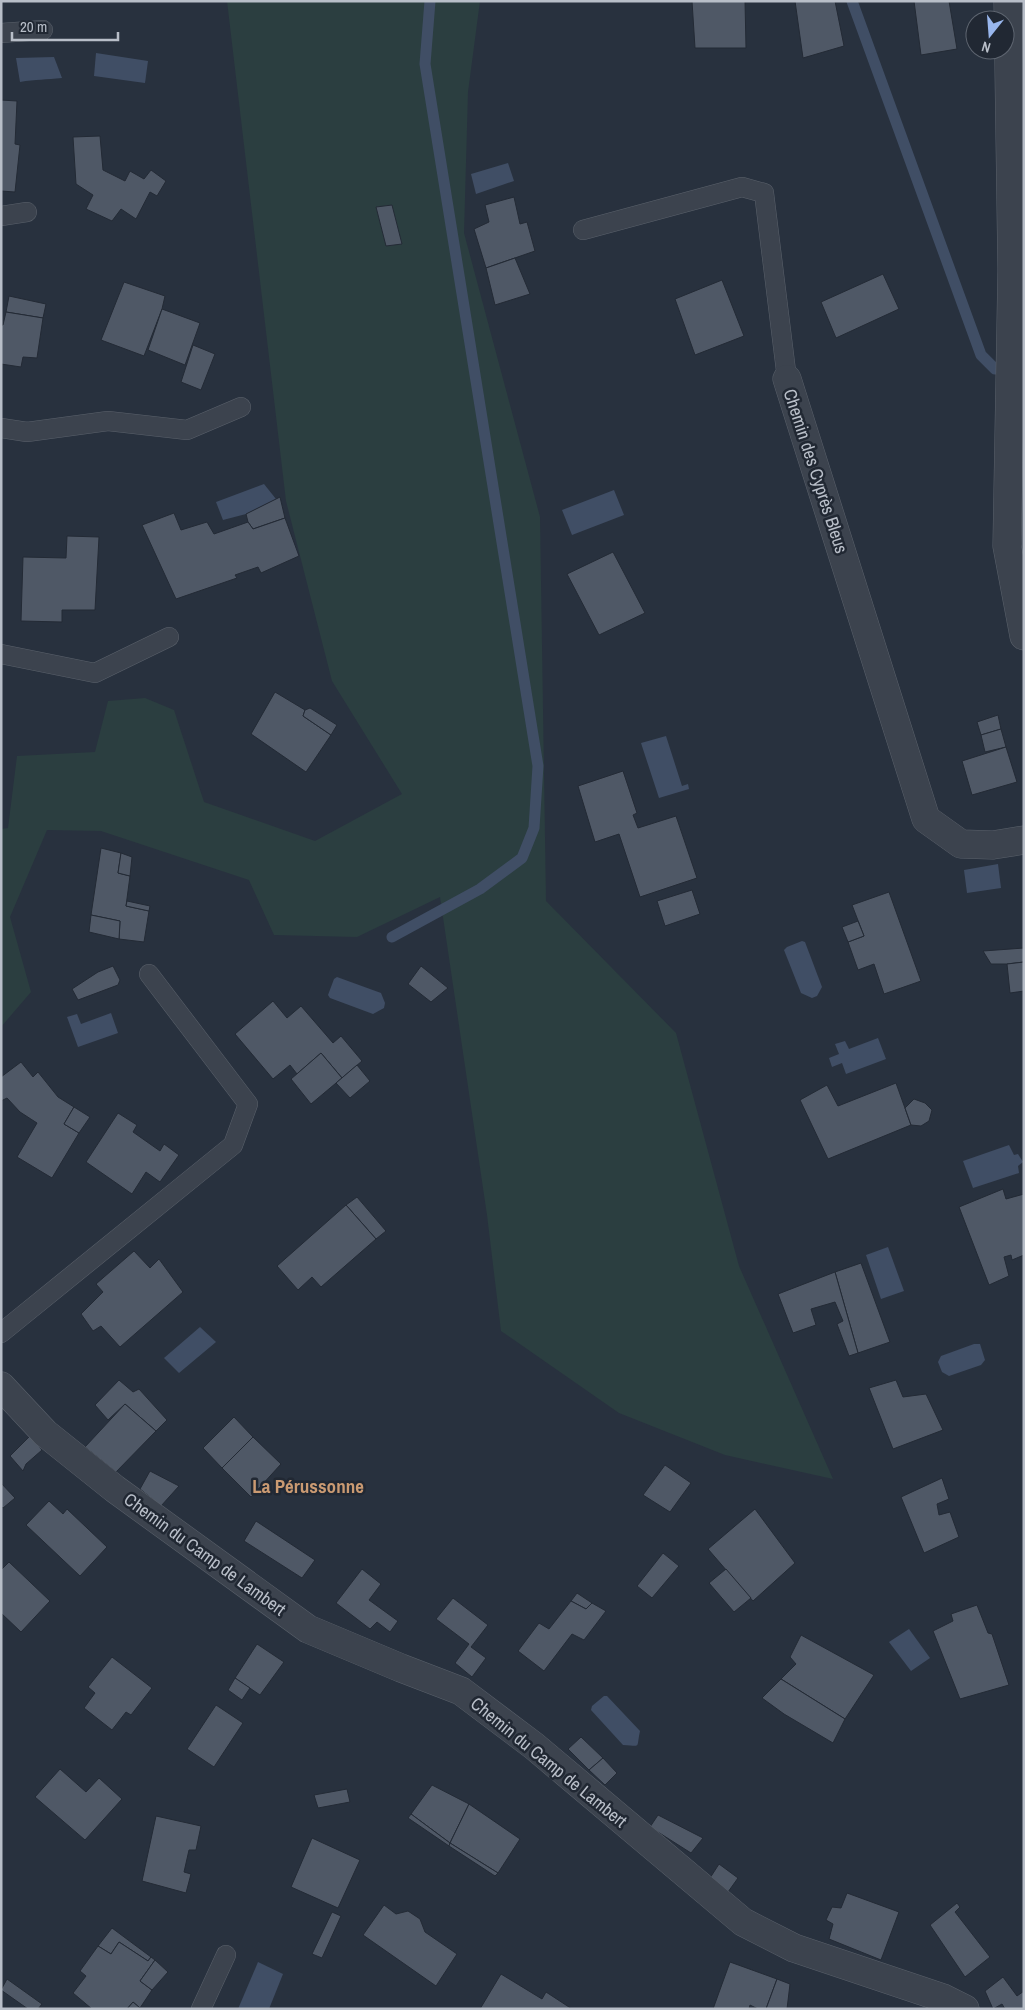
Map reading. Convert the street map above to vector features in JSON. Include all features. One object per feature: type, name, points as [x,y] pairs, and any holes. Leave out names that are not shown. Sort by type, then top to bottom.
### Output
[{"type":"street","points":[[1008,1],[1012,270],[1006,546],[1024,636]]},
{"type":"street","name":"Chemin des Cyprès Bleus","points":[[787,379],[926,820],[961,844],[994,845],[1024,840]]},
{"type":"street","name":"Chemin du Camp de Lambert","points":[[1,1386],[45,1433],[108,1484],[308,1629],[461,1691],[534,1746],[744,1922],[794,1948],[943,1998],[964,2009]]},
{"type":"lane","points":[[1,33],[42,30]]},
{"type":"lane","name":"Chemin des Cyprès Bleus","points":[[583,230],[742,187],[764,193],[787,379]]},
{"type":"lane","points":[[1,216],[27,212]]},
{"type":"lane","points":[[1,428],[27,432],[108,421],[187,430],[241,407]]},
{"type":"lane","points":[[1,654],[95,672],[169,637]]},
{"type":"lane","points":[[1,1333],[233,1145],[248,1104],[149,974]]},
{"type":"lane","points":[[201,2009],[226,1955]]},
{"type":"shaded area","points":[[227,1],[480,1],[468,92],[464,233],[540,517],[546,901],[676,1033],[739,1266],[833,1479],[725,1455],[619,1413],[501,1331],[487,1215],[440,897],[357,937],[274,935],[249,880],[101,831],[47,830],[10,917],[31,992],[1,1027],[1,829],[8,828],[17,756],[95,752],[108,701],[145,698],[174,710],[204,802],[315,841],[402,794],[332,681],[286,501]]},
{"type":"water","points":[[96,53],[148,61],[145,83],[94,76]]},
{"type":"water","points":[[54,57],[62,78],[20,82],[16,58]]},
{"type":"water","points":[[508,163],[514,181],[476,194],[471,174]]},
{"type":"water","points":[[264,484],[276,499],[246,514],[223,520],[216,502]]},
{"type":"water","points":[[614,490],[624,515],[572,535],[562,510]]},
{"type":"water","points":[[666,736],[682,786],[688,784],[689,789],[659,798],[641,743]]},
{"type":"water","points":[[998,864],[1001,888],[967,893],[964,870]]},
{"type":"water","points":[[802,941],[805,942],[822,987],[817,996],[812,998],[801,993],[784,950]]},
{"type":"water","points":[[337,977],[381,993],[385,1003],[384,1008],[373,1014],[330,998],[328,995],[334,979]]},
{"type":"water","points":[[111,1013],[118,1033],[78,1047],[67,1017],[77,1014],[81,1024]]},
{"type":"water","points":[[878,1038],[886,1059],[846,1074],[842,1063],[832,1067],[829,1058],[839,1054],[835,1044],[845,1041],[849,1049]]},
{"type":"water","points":[[1009,1145],[1014,1155],[1018,1154],[1023,1162],[1018,1166],[1019,1173],[973,1188],[963,1161]]},
{"type":"water","points":[[888,1247],[904,1291],[881,1299],[866,1255]]},
{"type":"water","points":[[200,1327],[216,1342],[179,1373],[164,1358]]},
{"type":"water","points":[[974,1344],[980,1344],[985,1360],[981,1365],[949,1376],[942,1372],[938,1362],[941,1356]]},
{"type":"water","points":[[909,1629],[930,1658],[911,1671],[889,1642]]},
{"type":"water","points":[[604,1696],[607,1696],[640,1731],[636,1746],[623,1745],[591,1710],[592,1706]]},
{"type":"water","points":[[258,1962],[283,1974],[269,2009],[238,2009]]},
{"type":"building","points":[[692,1],[745,1],[746,48],[695,48]]},
{"type":"building","points":[[795,1],[835,1],[844,46],[803,58]]},
{"type":"building","points":[[914,1],[949,1],[957,49],[921,55]]},
{"type":"building","points":[[1,100],[17,101],[15,144],[20,145],[15,192],[1,191]]},
{"type":"building","points":[[100,136],[103,170],[125,181],[130,171],[144,179],[151,170],[166,181],[157,196],[150,192],[136,219],[121,209],[112,221],[86,209],[93,195],[76,184],[73,137]]},
{"type":"building","points":[[514,197],[520,224],[527,222],[535,251],[486,268],[474,229],[489,222],[485,205]]},
{"type":"building","points":[[392,205],[402,244],[386,246],[376,207]]},
{"type":"building","points":[[515,258],[530,294],[495,305],[486,268]]},
{"type":"building","points":[[883,274],[899,309],[836,338],[821,302]]},
{"type":"building","points":[[722,280],[744,336],[695,355],[675,299]]},
{"type":"building","points":[[124,282],[165,296],[144,356],[101,340]]},
{"type":"building","points":[[9,296],[46,304],[43,318],[6,312]]},
{"type":"building","points":[[162,309],[200,323],[185,365],[148,350]]},
{"type":"building","points":[[6,312],[43,318],[37,358],[23,357],[21,367],[1,364],[1,325],[3,325]]},
{"type":"building","points":[[193,345],[215,354],[201,390],[181,382]]},
{"type":"building","points":[[280,497],[285,518],[253,529],[248,522],[246,514]]},
{"type":"building","points":[[174,513],[181,530],[207,522],[214,534],[248,522],[253,529],[285,518],[299,556],[261,573],[258,567],[235,575],[237,578],[176,599],[142,525]]},
{"type":"building","points":[[67,536],[99,537],[95,610],[62,610],[62,622],[21,621],[23,557],[66,558]]},
{"type":"building","points":[[613,552],[645,613],[599,635],[567,574]]},
{"type":"building","points":[[275,692],[305,710],[303,716],[331,735],[306,772],[251,734]]},
{"type":"building","points":[[310,708],[337,725],[331,735],[303,716],[305,710]]},
{"type":"building","points":[[998,715],[1001,729],[981,735],[977,722]]},
{"type":"building","points":[[1001,729],[1006,747],[985,752],[981,735]]},
{"type":"building","points":[[1006,747],[1017,782],[972,795],[962,761]]},
{"type":"building","points":[[623,771],[637,813],[633,815],[638,828],[676,816],[697,878],[640,897],[619,834],[595,842],[578,786]]},
{"type":"building","points":[[101,848],[121,853],[118,873],[130,876],[126,906],[149,911],[144,942],[119,939],[120,921],[91,915]]},
{"type":"building","points":[[121,853],[132,857],[130,876],[118,873]]},
{"type":"building","points":[[692,890],[700,914],[665,926],[657,901]]},
{"type":"building","points":[[889,892],[921,981],[884,994],[874,964],[858,970],[848,942],[864,936],[852,905]]},
{"type":"building","points":[[127,901],[150,906],[149,911],[126,906]]},
{"type":"building","points":[[91,915],[120,921],[119,939],[89,932]]},
{"type":"building","points":[[858,921],[864,936],[848,942],[842,927]]},
{"type":"building","points":[[1024,948],[1024,962],[1007,964],[991,964],[983,951]]},
{"type":"building","points":[[1024,962],[1024,991],[1010,993],[1007,964]]},
{"type":"building","points":[[113,966],[120,980],[118,985],[78,1000],[72,989],[98,972]]},
{"type":"building","points":[[421,966],[448,988],[431,1002],[408,984]]},
{"type":"building","points":[[273,1001],[287,1018],[301,1006],[333,1043],[341,1036],[362,1061],[342,1078],[321,1053],[297,1074],[290,1065],[273,1079],[235,1034]]},
{"type":"building","points":[[321,1053],[342,1078],[311,1104],[291,1079]]},
{"type":"building","points":[[21,1062],[33,1077],[38,1072],[58,1097],[74,1107],[64,1124],[79,1133],[52,1178],[17,1157],[37,1123],[20,1112],[7,1098],[1,1101],[1,1077]]},
{"type":"building","points":[[357,1065],[370,1081],[350,1098],[336,1083]]},
{"type":"building","points":[[896,1083],[911,1125],[828,1159],[800,1100],[827,1085],[838,1106]]},
{"type":"building","points":[[914,1099],[925,1103],[932,1110],[929,1121],[921,1126],[911,1125],[905,1108]]},
{"type":"building","points":[[74,1107],[90,1117],[79,1133],[64,1124]]},
{"type":"building","points":[[118,1113],[137,1125],[133,1132],[160,1151],[164,1144],[179,1155],[160,1182],[146,1172],[132,1194],[86,1162]]},
{"type":"building","points":[[1003,1189],[1006,1199],[1024,1194],[1024,1255],[1012,1260],[1011,1255],[1004,1257],[1009,1276],[989,1285],[959,1207]]},
{"type":"building","points":[[357,1197],[386,1231],[376,1239],[346,1205]]},
{"type":"building","points":[[346,1205],[376,1239],[321,1287],[312,1277],[298,1290],[277,1266]]},
{"type":"building","points":[[134,1251],[150,1268],[159,1259],[183,1292],[120,1347],[101,1326],[93,1331],[81,1314],[103,1292],[96,1284]]},
{"type":"building","points":[[861,1263],[890,1342],[858,1353],[835,1272]]},
{"type":"building","points":[[835,1272],[858,1353],[849,1356],[837,1324],[843,1321],[835,1302],[811,1309],[816,1325],[793,1333],[778,1294]]},
{"type":"building","points":[[119,1380],[133,1392],[139,1389],[167,1420],[156,1431],[125,1404],[108,1420],[95,1405]]},
{"type":"building","points":[[896,1380],[903,1397],[926,1394],[943,1430],[893,1449],[869,1388]]},
{"type":"building","points":[[125,1404],[156,1431],[116,1472],[85,1447]]},
{"type":"building","points":[[234,1417],[253,1437],[222,1468],[203,1448]]},
{"type":"building","points":[[31,1435],[42,1450],[26,1464],[23,1471],[10,1456]]},
{"type":"building","points":[[253,1437],[281,1464],[251,1497],[222,1468]]},
{"type":"building","points":[[665,1465],[691,1483],[670,1512],[643,1495]]},
{"type":"building","points":[[150,1471],[179,1486],[161,1506],[140,1489]]},
{"type":"building","points":[[942,1478],[949,1499],[937,1504],[939,1515],[950,1512],[959,1537],[924,1553],[901,1497]]},
{"type":"building","points":[[1,1483],[15,1498],[3,1508],[1,1506]]},
{"type":"building","points":[[49,1501],[63,1514],[67,1509],[107,1547],[80,1576],[26,1525]]},
{"type":"building","points":[[755,1509],[795,1563],[753,1601],[708,1549]]},
{"type":"building","points":[[256,1521],[315,1560],[302,1578],[244,1541]]},
{"type":"building","points":[[663,1553],[679,1566],[652,1598],[637,1586]]},
{"type":"building","points":[[9,1562],[50,1601],[21,1632],[1,1613],[1,1570]]},
{"type":"building","points":[[362,1569],[381,1584],[369,1600],[398,1621],[390,1632],[377,1622],[370,1629],[336,1603]]},
{"type":"building","points":[[726,1569],[751,1598],[734,1612],[709,1583]]},
{"type":"building","points":[[577,1593],[592,1603],[586,1609],[571,1601]]},
{"type":"building","points":[[453,1598],[488,1625],[471,1647],[486,1658],[472,1677],[455,1663],[469,1644],[436,1619]]},
{"type":"building","points":[[571,1601],[586,1609],[592,1603],[606,1611],[584,1640],[572,1634],[544,1671],[518,1651],[539,1623],[549,1629]]},
{"type":"building","points":[[977,1605],[988,1633],[992,1634],[1009,1685],[960,1699],[933,1631],[953,1621],[951,1614]]},
{"type":"building","points":[[801,1635],[874,1675],[845,1719],[781,1679],[796,1664],[790,1657]]},
{"type":"building","points":[[257,1644],[284,1662],[260,1695],[235,1678]]},
{"type":"building","points":[[112,1657],[152,1688],[131,1715],[126,1712],[112,1730],[84,1708],[95,1693],[88,1687]]},
{"type":"building","points":[[235,1678],[250,1688],[242,1700],[228,1690]]},
{"type":"building","points":[[781,1679],[845,1719],[833,1743],[784,1714],[762,1698]]},
{"type":"building","points":[[216,1705],[243,1723],[214,1767],[187,1749]]},
{"type":"building","points":[[581,1737],[603,1758],[589,1770],[568,1749]]},
{"type":"building","points":[[603,1758],[617,1773],[605,1785],[589,1770]]},
{"type":"building","points":[[60,1769],[86,1792],[99,1778],[122,1799],[85,1840],[35,1797]]},
{"type":"building","points":[[432,1785],[469,1804],[450,1843],[411,1814]]},
{"type":"building","points":[[347,1789],[350,1802],[318,1808],[314,1795]]},
{"type":"building","points":[[469,1804],[520,1839],[498,1873],[450,1843]]},
{"type":"building","points":[[411,1814],[450,1843],[449,1846],[408,1818]]},
{"type":"building","points":[[658,1815],[703,1838],[691,1853],[650,1827]]},
{"type":"building","points":[[156,1816],[201,1826],[196,1850],[189,1850],[184,1872],[191,1874],[186,1893],[142,1881]]},
{"type":"building","points":[[312,1838],[360,1860],[338,1908],[291,1887]]},
{"type":"building","points":[[450,1843],[498,1873],[495,1876],[449,1846]]},
{"type":"building","points":[[719,1864],[738,1878],[728,1892],[710,1878]]},
{"type":"building","points":[[847,1893],[899,1912],[881,1960],[829,1939],[833,1924],[826,1920],[832,1907],[841,1908]]},
{"type":"building","points":[[957,1903],[960,1907],[955,1912],[990,1957],[965,1977],[930,1925]]},
{"type":"building","points":[[384,1905],[396,1914],[408,1911],[420,1919],[425,1932],[457,1954],[436,1986],[363,1935]]},
{"type":"building","points":[[332,1912],[341,1916],[322,1958],[312,1954]]},
{"type":"building","points":[[112,1928],[151,1957],[148,1961],[119,1942],[111,1954],[98,1946]]},
{"type":"building","points":[[119,1942],[148,1961],[151,1957],[155,1960],[140,1981],[152,1990],[140,2008],[133,2002],[127,2009],[92,2009],[73,1993],[86,1976],[80,1971],[98,1946],[111,1954]]},
{"type":"building","points":[[155,1960],[168,1972],[152,1990],[140,1981]]},
{"type":"building","points":[[730,1962],[777,1979],[766,2009],[758,2009],[750,2005],[749,2009],[713,2009]]},
{"type":"building","points":[[501,1974],[542,1999],[546,1992],[572,2009],[480,2009]]},
{"type":"building","points":[[1003,1977],[1017,1996],[1024,1991],[1024,2009],[1005,2009],[1002,2004],[993,2009],[985,1991]]},
{"type":"building","points":[[7,1979],[42,2004],[38,2009],[28,2009],[1,1990]]},
{"type":"building","points":[[777,1979],[790,1984],[787,2009],[766,2009]]},
{"type":"building","points":[[133,2002],[140,2008],[140,2009],[127,2009]]},
{"type":"waterway","points":[[392,937],[480,889],[522,858],[534,828],[538,766],[425,64],[430,1]]},
{"type":"waterway","points":[[852,1],[981,355],[995,369]]},
{"type":"district","name":"La Pérussonne","points":[[308,1486]]}]
